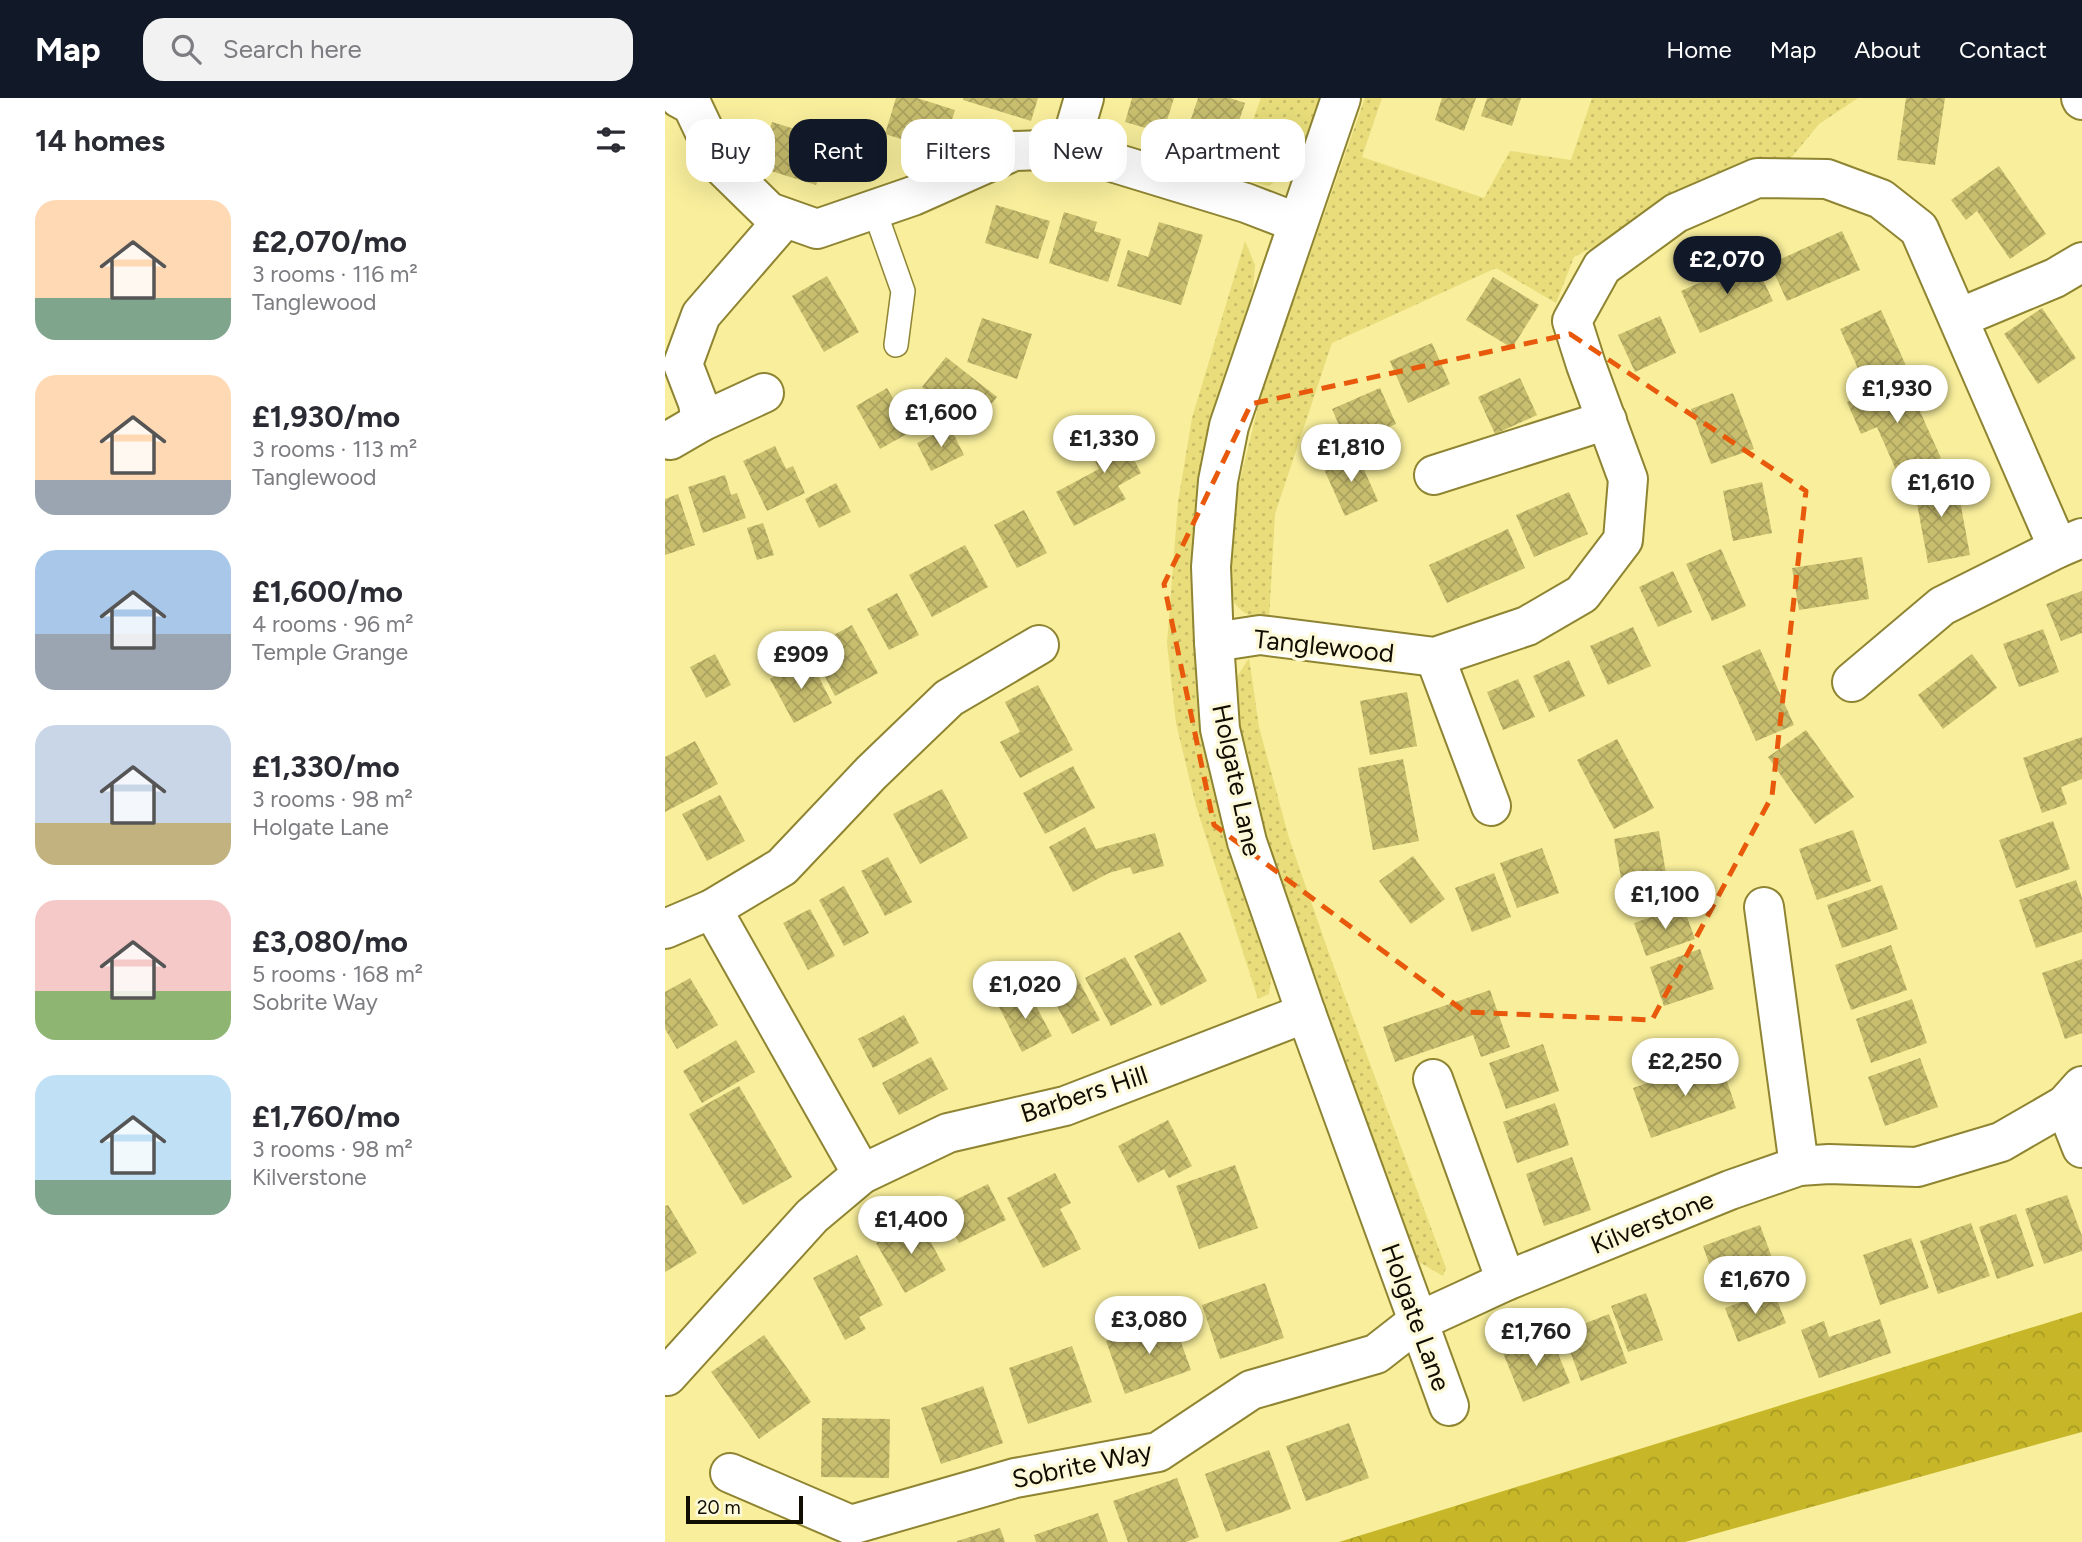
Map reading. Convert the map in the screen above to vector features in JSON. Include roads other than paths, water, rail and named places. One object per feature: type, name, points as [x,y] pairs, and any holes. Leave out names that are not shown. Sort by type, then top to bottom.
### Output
[{"type":"street","points":[[1078,119],[1084,98]]},
{"type":"street","name":"Holgate Lane","points":[[1341,98],[1229,426],[1218,481],[1211,567],[1220,729],[1247,842],[1306,1013],[1449,1406]]},
{"type":"street","points":[[692,100],[720,164],[769,212],[817,229],[913,196],[1014,151],[1029,150]]},
{"type":"street","points":[[1127,167],[1298,222]]},
{"type":"street","name":"Tanglewood","points":[[1214,642],[1260,635],[1435,657],[1527,626],[1582,594],[1623,540],[1628,479],[1572,321],[1602,267],[1676,213],[1757,178],[1827,179],[1881,198],[1919,229],[2070,543],[1942,606],[1851,682]]},
{"type":"street","points":[[679,435],[698,403],[683,364],[701,315],[785,218]]},
{"type":"street","points":[[1959,317],[2055,278],[2082,262]]},
{"type":"street","points":[[679,435],[764,393]]},
{"type":"street","points":[[1434,475],[1607,420]]},
{"type":"street","points":[[665,929],[712,909],[782,867],[871,773],[949,698],[1039,645]]},
{"type":"street","points":[[1435,657],[1491,806]]},
{"type":"street","points":[[1764,907],[1799,1167]]},
{"type":"street","points":[[712,909],[862,1174]]},
{"type":"street","name":"Barbers Hill","points":[[667,1376],[812,1216],[862,1174],[948,1133],[1065,1106],[1306,1013]]},
{"type":"street","points":[[1433,1079],[1506,1281]]},
{"type":"street","name":"Kilverstone","points":[[1417,1322],[1506,1281],[1730,1190],[1799,1167],[1829,1164],[1917,1167],[2001,1142],[2074,1095],[2082,1148]]},
{"type":"street","name":"Sobrite Way","points":[[730,1472],[851,1525],[1015,1478],[1158,1452],[1251,1390],[1376,1354],[1417,1322]]},
{"type":"lane","points":[[874,209],[903,291],[896,345]]}]
